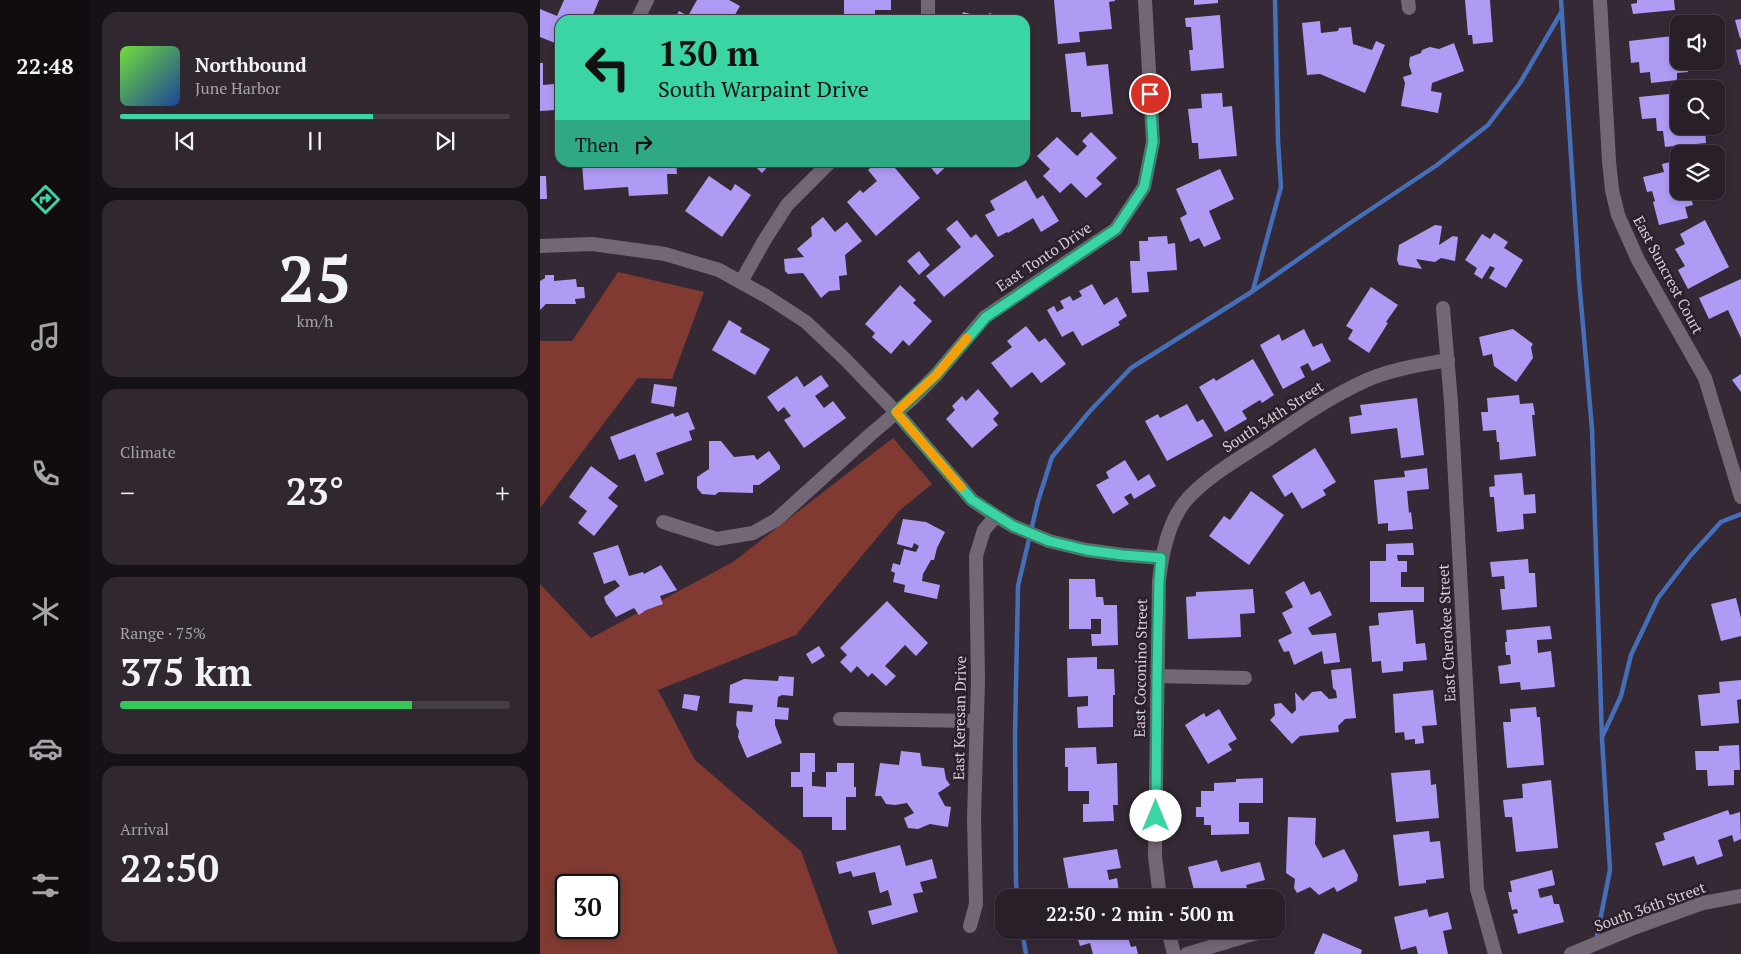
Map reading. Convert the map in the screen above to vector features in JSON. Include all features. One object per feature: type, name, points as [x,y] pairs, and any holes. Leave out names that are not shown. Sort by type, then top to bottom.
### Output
[{"type":"street","points":[[640,15],[647,0]]},
{"type":"street","points":[[928,0],[928,15]]},
{"type":"street","name":"East Tonto Drive","points":[[663,522],[717,539],[752,533],[776,520],[936,375],[986,317],[1116,229],[1144,187],[1153,142],[1146,0]]},
{"type":"street","name":"East Suncrest Court","points":[[1600,0],[1609,161],[1612,190],[1618,215],[1638,260],[1705,378],[1741,497]]},
{"type":"street","points":[[742,282],[764,241],[787,205],[825,167]]},
{"type":"street","points":[[540,246],[592,244],[666,254],[719,270],[766,296],[806,322],[896,412],[972,500],[996,516],[1013,526],[1049,541],[1086,550],[1161,558]]},
{"type":"street","name":"East Cherokee Street","points":[[1444,308],[1477,889],[1495,954]]},
{"type":"street","name":"South 34th Street","points":[[1161,558],[1171,525],[1188,497],[1217,473],[1325,402],[1367,380],[1386,373],[1448,360]]},
{"type":"street","name":"East Keresan Drive","points":[[970,926],[976,904],[974,818],[977,721],[976,556],[984,530],[996,516]]},
{"type":"street","name":"East Coconino Street","points":[[1159,889],[1155,856],[1157,676],[1161,558]]},
{"type":"street","points":[[1157,676],[1245,678]]},
{"type":"street","points":[[840,719],[977,721]]},
{"type":"street","name":"South 36th Street","points":[[1571,954],[1631,929],[1703,903],[1741,896]]},
{"type":"street","points":[[1170,939],[1174,954]]},
{"type":"street","points":[[1187,954],[1236,939]]},
{"type":"shaded area","points":[[618,272],[704,292],[672,379],[638,378],[540,508],[540,341],[572,341]]},
{"type":"shaded area","points":[[893,438],[932,484],[900,510],[796,635],[658,690],[695,760],[801,851],[838,954],[540,954],[540,584],[591,638],[733,562]]},
{"type":"building","points":[[564,0],[599,0],[593,15],[557,15]]},
{"type":"building","points":[[697,0],[729,0],[740,6],[735,15],[689,15]]},
{"type":"building","points":[[844,0],[891,0],[891,10],[875,10],[875,15],[844,15]]},
{"type":"building","points":[[1054,0],[1115,0],[1109,2],[1112,29],[1079,32],[1080,42],[1058,44]]},
{"type":"building","points":[[1194,0],[1218,0],[1218,3],[1194,5]]},
{"type":"building","points":[[1465,0],[1490,0],[1493,42],[1473,44],[1472,35],[1468,35]]},
{"type":"building","points":[[1637,0],[1674,0],[1675,10],[1633,14],[1631,4],[1637,3]]},
{"type":"building","points":[[540,9],[555,15],[555,43],[540,37]]},
{"type":"building","points":[[679,11],[686,15],[677,15]]},
{"type":"building","points":[[963,12],[974,15],[962,15]]},
{"type":"building","points":[[1220,15],[1224,68],[1191,71],[1189,50],[1193,50],[1191,27],[1186,27],[1185,18]]},
{"type":"building","points":[[1741,19],[1741,38],[1740,38],[1735,20]]},
{"type":"building","points":[[1320,21],[1321,33],[1351,27],[1353,44],[1372,50],[1376,41],[1385,45],[1365,93],[1320,74],[1307,75],[1302,23]]},
{"type":"building","points":[[1670,36],[1670,70],[1688,70],[1688,72],[1677,73],[1677,80],[1651,83],[1650,72],[1640,73],[1639,62],[1631,63],[1629,41]]},
{"type":"building","points":[[1454,43],[1464,71],[1432,83],[1431,91],[1442,93],[1438,113],[1401,106],[1405,83],[1403,77],[1412,74],[1409,65],[1410,57],[1430,47],[1439,49]]},
{"type":"building","points":[[1741,49],[1741,65],[1740,65],[1736,50]]},
{"type":"building","points":[[1085,52],[1087,66],[1108,64],[1113,114],[1081,117],[1081,112],[1071,112],[1065,54]]},
{"type":"building","points":[[540,63],[543,63],[543,85],[554,84],[555,110],[540,111]]},
{"type":"building","points":[[1222,93],[1223,107],[1232,106],[1237,156],[1199,159],[1198,143],[1192,143],[1188,109],[1202,108],[1201,94]]},
{"type":"building","points":[[1670,94],[1670,135],[1705,135],[1706,143],[1670,145],[1665,147],[1663,131],[1657,131],[1656,118],[1642,119],[1639,97]]},
{"type":"building","points":[[1091,132],[1117,158],[1096,178],[1102,184],[1086,198],[1071,183],[1060,193],[1043,176],[1050,169],[1037,156],[1057,137],[1077,156],[1087,146],[1082,141]]},
{"type":"building","points":[[1670,162],[1670,200],[1692,200],[1693,205],[1685,207],[1688,218],[1659,225],[1652,191],[1647,192],[1643,177],[1664,172],[1662,164]]},
{"type":"building","points":[[582,167],[676,167],[677,174],[667,174],[668,194],[629,196],[628,187],[584,190]]},
{"type":"building","points":[[756,167],[767,167],[762,173]]},
{"type":"building","points":[[871,167],[894,167],[920,198],[876,236],[847,202],[860,190],[863,193],[877,181],[868,170]]},
{"type":"building","points":[[930,167],[946,167],[937,175]]},
{"type":"building","points":[[1220,169],[1234,199],[1209,211],[1221,239],[1204,247],[1199,238],[1190,242],[1180,218],[1187,214],[1176,189]]},
{"type":"building","points":[[540,176],[546,176],[547,199],[540,199]]},
{"type":"building","points":[[709,176],[731,191],[735,184],[751,195],[722,237],[685,211]]},
{"type":"building","points":[[1026,180],[1037,199],[1043,195],[1059,221],[1041,232],[1033,218],[998,237],[985,215],[995,210],[990,201]]},
{"type":"building","points":[[823,217],[835,232],[847,222],[862,241],[845,255],[847,275],[839,276],[840,290],[829,291],[821,298],[803,273],[788,274],[785,271],[784,259],[804,257],[797,249],[812,236],[811,227]]},
{"type":"building","points":[[957,220],[971,238],[976,234],[994,256],[944,297],[926,276],[961,247],[946,229]]},
{"type":"building","points":[[1705,220],[1729,267],[1688,289],[1678,270],[1685,266],[1675,249],[1685,244],[1680,234]]},
{"type":"building","points":[[1435,225],[1442,226],[1439,245],[1453,236],[1458,237],[1455,261],[1441,258],[1435,262],[1416,259],[1422,269],[1399,265],[1397,260],[1399,245]]},
{"type":"building","points":[[1494,233],[1508,242],[1504,248],[1523,260],[1506,288],[1489,278],[1495,268],[1490,266],[1482,279],[1474,274],[1477,268],[1465,260],[1482,234],[1490,239]]},
{"type":"building","points":[[1167,236],[1168,244],[1175,243],[1177,270],[1147,272],[1149,292],[1132,293],[1130,261],[1140,261],[1139,241],[1148,241],[1148,237]]},
{"type":"building","points":[[919,251],[930,265],[919,275],[907,261]]},
{"type":"building","points":[[545,275],[554,275],[554,281],[576,279],[577,287],[584,287],[585,298],[575,299],[576,304],[546,304],[540,310],[540,281],[545,278]]},
{"type":"building","points":[[1741,279],[1741,338],[1728,310],[1709,319],[1699,298]]},
{"type":"building","points":[[1092,284],[1104,305],[1117,297],[1127,316],[1118,322],[1120,325],[1082,346],[1073,331],[1062,337],[1047,310],[1054,306],[1057,312],[1064,308],[1060,301],[1070,296],[1073,301],[1082,296],[1079,291]]},
{"type":"building","points":[[900,285],[916,300],[913,303],[932,321],[909,346],[903,340],[891,354],[872,337],[875,333],[865,324]]},
{"type":"building","points":[[1371,287],[1398,305],[1369,353],[1348,339],[1353,330],[1346,326]]},
{"type":"building","points":[[729,320],[742,328],[740,332],[770,349],[755,375],[712,350]]},
{"type":"building","points":[[1026,326],[1039,342],[1045,338],[1066,364],[1041,383],[1032,372],[1011,388],[991,363],[1012,347],[1007,341]]},
{"type":"building","points":[[1304,329],[1313,347],[1322,343],[1331,361],[1312,371],[1308,363],[1300,367],[1305,377],[1283,389],[1260,345],[1279,334],[1282,341]]},
{"type":"building","points":[[1513,329],[1533,344],[1531,347],[1533,358],[1516,382],[1494,366],[1492,354],[1483,356],[1479,337]]},
{"type":"building","points":[[1253,359],[1274,395],[1262,403],[1260,400],[1242,411],[1247,419],[1225,432],[1199,387],[1214,378],[1216,381]]},
{"type":"building","points":[[1741,374],[1741,392],[1732,380]]},
{"type":"building","points":[[821,375],[829,386],[815,396],[824,408],[833,401],[846,418],[804,448],[784,420],[791,416],[784,407],[778,412],[767,397],[797,376],[804,387]]},
{"type":"building","points":[[654,384],[677,387],[674,407],[651,403]]},
{"type":"building","points":[[978,389],[999,413],[993,419],[998,425],[972,448],[946,419],[955,410],[952,406],[962,396],[966,401]]},
{"type":"building","points":[[1519,395],[1520,404],[1533,403],[1535,415],[1532,415],[1536,456],[1500,460],[1496,430],[1483,431],[1481,412],[1488,412],[1487,398]]},
{"type":"building","points":[[1417,398],[1424,455],[1401,458],[1397,428],[1351,434],[1349,417],[1362,415],[1360,405]]},
{"type":"building","points":[[1187,404],[1197,422],[1203,419],[1213,436],[1167,461],[1145,421],[1158,414],[1160,418]]},
{"type":"building","points":[[688,412],[695,429],[689,431],[692,440],[656,453],[664,474],[645,482],[635,454],[619,460],[610,437],[673,413],[675,417]]},
{"type":"building","points":[[709,441],[721,441],[734,457],[754,455],[757,460],[769,451],[780,466],[780,469],[759,485],[753,485],[753,493],[719,492],[715,495],[702,494],[697,488],[697,477],[709,469]]},
{"type":"building","points":[[1315,448],[1336,482],[1323,490],[1326,495],[1302,509],[1292,492],[1285,497],[1272,476]]},
{"type":"building","points":[[1125,460],[1138,481],[1149,474],[1156,486],[1134,499],[1131,493],[1124,497],[1129,504],[1113,514],[1096,485],[1109,478],[1106,472]]},
{"type":"building","points":[[591,466],[618,486],[608,498],[618,506],[594,536],[578,523],[587,511],[569,497]]},
{"type":"building","points":[[1427,468],[1429,489],[1407,491],[1413,529],[1388,531],[1388,523],[1378,524],[1374,480],[1405,477],[1404,471]]},
{"type":"building","points":[[1522,473],[1524,495],[1535,494],[1536,513],[1523,514],[1524,529],[1497,532],[1494,497],[1490,497],[1489,487],[1495,486],[1494,475]]},
{"type":"building","points":[[1251,491],[1284,515],[1249,565],[1209,536],[1224,516],[1230,520]]},
{"type":"building","points":[[903,519],[926,522],[945,532],[937,548],[934,560],[931,560],[923,574],[922,581],[940,585],[937,599],[904,592],[905,585],[893,582],[895,573],[891,571],[893,563],[900,565],[904,549],[916,552],[919,546],[914,543],[912,548],[897,544]]},
{"type":"building","points":[[1413,543],[1414,555],[1397,555],[1398,561],[1407,561],[1407,572],[1401,572],[1401,587],[1424,587],[1424,602],[1370,602],[1370,561],[1386,561],[1386,544]]},
{"type":"building","points":[[618,545],[629,576],[643,572],[644,574],[661,565],[677,590],[660,596],[663,604],[646,610],[639,615],[634,608],[616,617],[604,597],[620,586],[615,580],[604,584],[593,553]]},
{"type":"building","points":[[1528,559],[1529,573],[1535,573],[1537,607],[1502,610],[1500,589],[1505,589],[1504,576],[1492,577],[1490,562]]},
{"type":"building","points":[[1069,579],[1095,579],[1096,597],[1103,597],[1104,605],[1117,605],[1118,645],[1092,646],[1091,634],[1101,634],[1101,619],[1091,619],[1091,629],[1069,629]]},
{"type":"building","points":[[1304,581],[1311,595],[1320,591],[1332,615],[1308,628],[1312,635],[1336,633],[1340,662],[1324,664],[1322,651],[1294,665],[1289,651],[1284,652],[1278,640],[1292,633],[1282,613],[1293,607],[1285,592]]},
{"type":"building","points":[[1253,589],[1255,613],[1240,614],[1241,637],[1188,639],[1186,597],[1196,596],[1196,592]]},
{"type":"building","points":[[1736,598],[1741,618],[1741,636],[1721,641],[1711,604]]},
{"type":"building","points":[[887,601],[928,643],[916,656],[905,645],[885,666],[896,676],[886,686],[872,673],[868,677],[857,666],[851,673],[840,662],[847,655],[840,648]]},
{"type":"building","points":[[1413,610],[1416,644],[1425,643],[1427,660],[1403,662],[1403,671],[1382,673],[1381,661],[1372,662],[1369,626],[1379,625],[1378,613]]},
{"type":"building","points":[[1550,626],[1552,639],[1537,640],[1538,653],[1551,651],[1555,687],[1521,690],[1520,682],[1500,684],[1498,666],[1511,664],[1510,655],[1506,655],[1506,630]]},
{"type":"building","points":[[819,646],[825,656],[812,664],[806,654]]},
{"type":"building","points":[[1097,657],[1097,669],[1114,669],[1113,727],[1078,728],[1077,707],[1088,706],[1088,696],[1068,697],[1067,658]]},
{"type":"building","points":[[1351,668],[1356,718],[1345,719],[1338,726],[1339,732],[1300,736],[1292,744],[1270,720],[1275,715],[1274,704],[1281,703],[1292,714],[1296,710],[1295,692],[1303,701],[1312,692],[1321,691],[1329,699],[1337,698],[1336,691],[1333,688],[1331,670]]},
{"type":"building","points":[[779,676],[794,677],[793,696],[782,695],[778,697],[777,707],[789,708],[788,720],[775,719],[775,725],[782,743],[747,758],[738,737],[739,731],[736,725],[737,711],[752,712],[753,705],[729,703],[730,685],[744,679],[778,681]]},
{"type":"building","points":[[1741,680],[1741,699],[1737,700],[1739,723],[1701,726],[1698,695],[1720,693],[1719,682]]},
{"type":"building","points":[[1433,690],[1437,725],[1422,726],[1424,743],[1415,744],[1415,739],[1405,740],[1404,732],[1395,733],[1393,694]]},
{"type":"building","points":[[684,694],[700,696],[697,711],[682,708]]},
{"type":"building","points":[[1536,707],[1537,717],[1540,717],[1544,765],[1507,768],[1503,722],[1511,722],[1510,709]]},
{"type":"building","points":[[1219,709],[1237,739],[1228,744],[1232,750],[1208,764],[1185,725],[1204,713],[1206,717]]},
{"type":"building","points":[[1739,745],[1740,770],[1734,770],[1734,785],[1708,786],[1707,770],[1696,770],[1695,751],[1719,751],[1719,746]]},
{"type":"building","points":[[1096,747],[1097,764],[1117,763],[1118,805],[1113,805],[1114,821],[1083,822],[1083,804],[1089,804],[1089,791],[1068,791],[1068,767],[1065,767],[1065,748]]},
{"type":"building","points":[[901,751],[920,753],[922,766],[944,768],[946,779],[950,785],[938,793],[945,806],[951,807],[948,827],[930,824],[918,829],[908,828],[904,818],[914,813],[907,803],[886,804],[881,796],[875,796],[880,763],[899,765]]},
{"type":"building","points":[[800,753],[815,753],[815,772],[812,772],[812,786],[826,787],[826,772],[837,772],[837,763],[854,763],[856,797],[846,797],[846,830],[832,830],[832,817],[803,817],[803,787],[791,787],[791,772],[800,772]]},
{"type":"building","points":[[1430,770],[1431,785],[1436,784],[1439,818],[1396,822],[1391,773]]},
{"type":"building","points":[[1263,778],[1263,803],[1239,803],[1239,822],[1249,822],[1249,834],[1211,835],[1211,825],[1204,825],[1204,817],[1196,817],[1196,807],[1201,807],[1201,791],[1214,791],[1214,783],[1236,782],[1236,779]]},
{"type":"building","points":[[1551,780],[1558,848],[1516,852],[1512,817],[1505,817],[1503,800],[1523,798],[1522,784]]},
{"type":"building","points":[[1728,810],[1730,815],[1740,812],[1741,839],[1734,842],[1732,835],[1718,840],[1723,856],[1697,865],[1694,856],[1663,866],[1655,843],[1665,840],[1663,833]]},
{"type":"building","points":[[1288,817],[1316,818],[1315,844],[1323,858],[1344,849],[1358,875],[1357,881],[1337,892],[1334,887],[1319,895],[1310,887],[1297,893],[1294,888],[1295,879],[1286,873]]},
{"type":"building","points":[[1429,831],[1430,842],[1440,841],[1444,878],[1426,880],[1426,883],[1399,886],[1393,835]]},
{"type":"building","points":[[900,845],[906,866],[932,859],[937,878],[920,882],[923,892],[913,894],[918,912],[872,925],[868,911],[892,905],[888,890],[880,893],[875,872],[853,877],[851,871],[839,874],[836,862]]},
{"type":"building","points":[[1117,849],[1121,868],[1107,870],[1109,880],[1117,878],[1119,889],[1069,889],[1063,858]]},
{"type":"building","points":[[1217,860],[1221,872],[1260,862],[1265,880],[1246,885],[1247,889],[1194,889],[1188,867]]},
{"type":"building","points":[[1552,870],[1555,885],[1538,889],[1540,898],[1552,895],[1554,904],[1559,904],[1564,922],[1518,934],[1513,914],[1518,913],[1517,909],[1512,910],[1508,892],[1512,892],[1510,881]]},
{"type":"building","points":[[1427,909],[1429,917],[1448,912],[1452,929],[1443,931],[1448,954],[1418,954],[1416,946],[1401,950],[1394,917]]},
{"type":"building","points":[[1323,933],[1362,950],[1361,954],[1314,954]]},
{"type":"building","points":[[1078,939],[1128,939],[1131,947],[1136,946],[1138,954],[1093,954],[1090,943],[1080,946]]},
{"type":"waterway","points":[[1253,290],[1281,187],[1278,141],[1275,0]]},
{"type":"waterway","points":[[1561,0],[1579,280],[1592,429],[1602,738],[1610,870],[1596,941]]},
{"type":"waterway","points":[[1017,889],[1015,735],[1018,586],[1038,501],[1052,457],[1090,411],[1131,368],[1253,291],[1437,165],[1488,125],[1520,83],[1562,11]]},
{"type":"waterway","points":[[1603,735],[1621,696],[1631,655],[1658,598],[1691,555],[1721,522],[1741,514]]},
{"type":"waterway","points":[[1024,939],[1026,954]]},
{"type":"slow traffic","points":[[961,487],[896,412],[936,375],[967,338]]},
{"type":"route","points":[[1150,94],[1153,142],[1144,187],[1116,229],[986,317],[936,375],[896,412],[972,500],[1013,526],[1049,541],[1086,550],[1161,558],[1157,676],[1156,816]]}]
